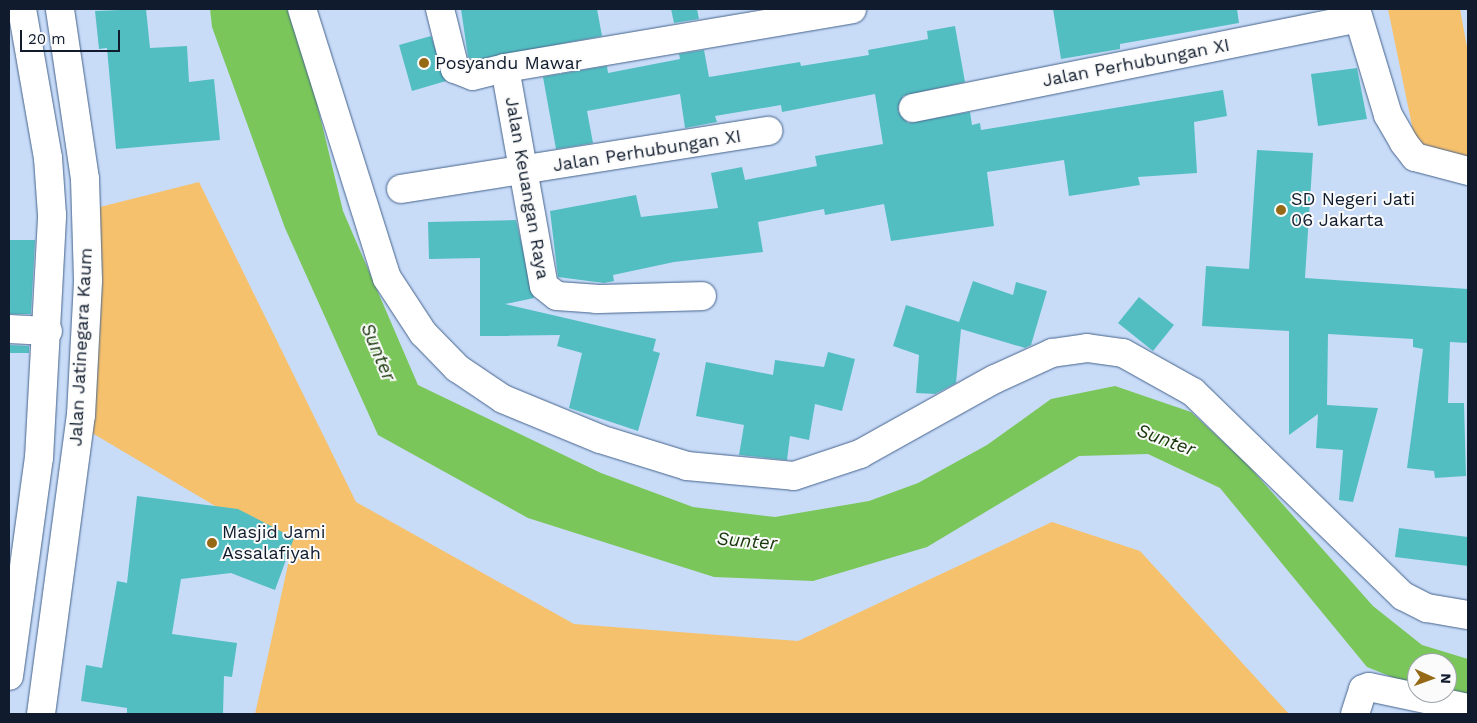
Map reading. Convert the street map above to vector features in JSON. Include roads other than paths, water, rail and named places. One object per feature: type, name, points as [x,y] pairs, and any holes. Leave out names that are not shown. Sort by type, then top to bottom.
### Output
[{"type":"street","name":"Jalan Jatinegara Kaum","points":[[9,676],[15,589],[39,458],[48,331],[52,215],[48,158],[22,9]]},
{"type":"street","name":"Jalan Jatinegara Kaum","points":[[40,714],[81,415],[88,280],[85,179],[60,9]]},
{"type":"street","points":[[302,9],[387,278],[423,333],[457,368],[503,400],[600,440],[687,466],[794,476],[860,454],[995,379],[1052,353],[1087,348],[1123,353],[1193,392],[1403,596],[1427,608],[1468,615]]},
{"type":"street","points":[[440,9],[455,70],[473,76],[505,68],[852,9]]},
{"type":"street","points":[[1357,13],[1388,115],[1404,143],[1415,157],[1468,171]]},
{"type":"street","name":"Jalan Perhubungan XI","points":[[913,108],[1357,13]]},
{"type":"street","name":"Jalan Keuangan Raya","points":[[505,68],[526,170],[540,280],[557,296],[702,296]]},
{"type":"street","name":"Jalan Perhubungan XI","points":[[401,189],[768,131]]},
{"type":"street","points":[[9,329],[48,331]]},
{"type":"street","points":[[1355,714],[1364,689],[1368,687],[1468,708]]},
{"type":"water","name":"Sunter","points":[[210,9],[294,9],[343,211],[418,385],[601,473],[693,507],[775,517],[869,501],[918,483],[987,445],[1051,399],[1115,386],[1191,412],[1247,464],[1373,606],[1422,645],[1448,653],[1407,653],[1407,683],[1367,667],[1220,488],[1148,454],[1079,456],[927,547],[813,581],[714,577],[528,518],[378,435],[285,228],[212,27]]},
{"type":"water","points":[[1457,656],[1468,659],[1468,697],[1457,695]]},
{"type":"place","name":"Posyandu Mawar","points":[[424,63]]},
{"type":"place","name":"SD Negeri Jati 06 Jakarta","points":[[1281,210]]},
{"type":"place","name":"Masjid Jami Assalafiyah","points":[[212,543]]}]
